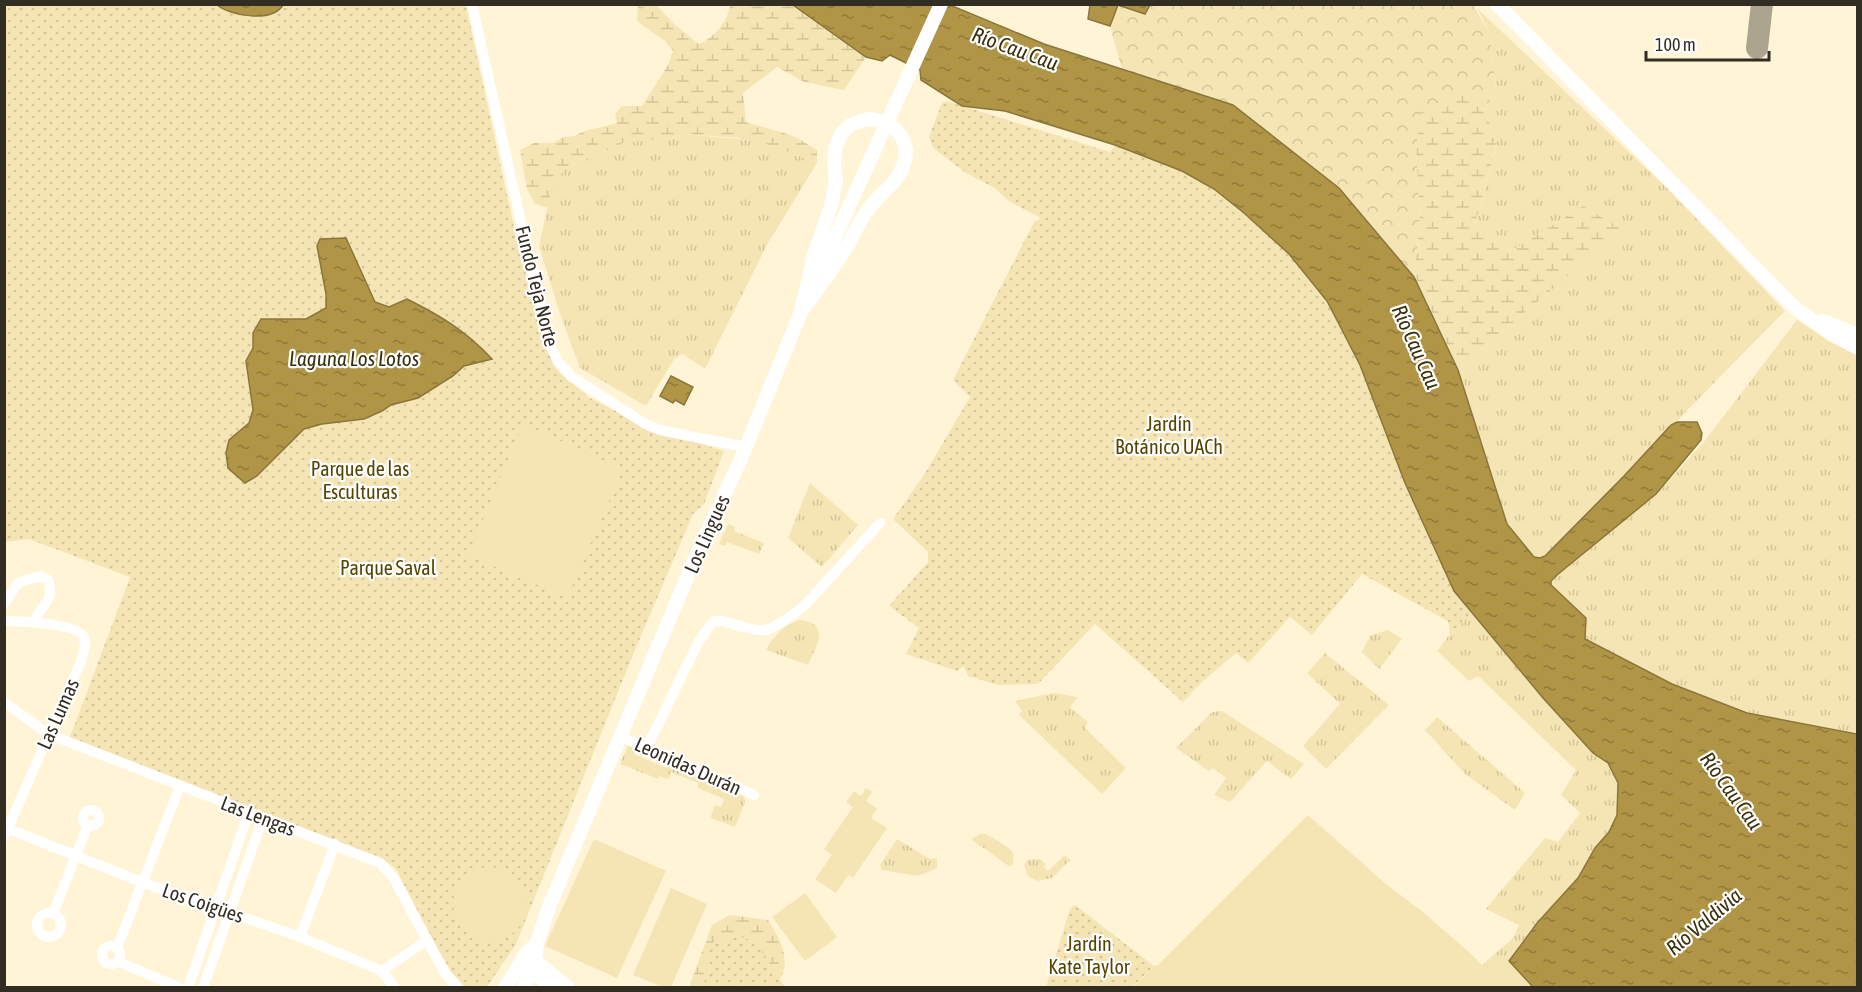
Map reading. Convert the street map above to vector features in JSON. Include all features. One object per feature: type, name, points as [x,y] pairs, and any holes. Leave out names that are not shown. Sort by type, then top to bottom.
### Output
[{"type":"main road","name":"Los Lingues","points":[[505,987],[528,969],[549,907],[693,563],[746,447],[801,312],[941,4]]},
{"type":"main road","points":[[1497,4],[1794,307],[1857,348]]},
{"type":"main road","points":[[873,119],[885,122],[899,133],[905,144],[904,167],[896,180],[879,195],[866,212],[843,252],[801,312],[814,255],[831,206],[836,180],[835,154],[838,140],[845,129],[861,120],[873,119]]},
{"type":"main road","points":[[1799,310],[1857,336]]},
{"type":"main road","points":[[528,969],[552,987]]},
{"type":"main road","points":[[528,969],[568,987]]},
{"type":"street","name":"Fundo Teja Norte","points":[[472,4],[551,347],[558,362],[572,377],[647,425],[664,431],[746,447]]},
{"type":"street","points":[[647,747],[698,643],[710,625],[715,621],[721,621],[764,630],[800,610],[880,523]]},
{"type":"street","points":[[4,604],[18,583],[40,576],[48,580],[51,589],[48,601],[35,622]]},
{"type":"street","name":"Las Lumas","points":[[4,621],[35,622],[74,629],[85,641],[80,664],[6,831]]},
{"type":"street","name":"Las Lengas","points":[[4,702],[48,734],[380,863],[387,869],[447,975],[458,987]]},
{"type":"street","name":"Leonidas Durán","points":[[621,737],[754,795]]},
{"type":"street","points":[[117,961],[120,955],[117,948],[180,786]]},
{"type":"street","points":[[188,987],[249,812]]},
{"type":"street","points":[[203,987],[263,818]]},
{"type":"street","points":[[53,914],[88,825]]},
{"type":"street","name":"Los Coigües","points":[[6,831],[144,883],[300,937],[382,971],[395,987]]},
{"type":"street","points":[[300,937],[335,844]]},
{"type":"street","points":[[382,971],[428,940]]},
{"type":"street","points":[[117,948],[106,947],[102,955],[107,963],[117,961],[180,987]]},
{"type":"green space","points":[[638,4],[656,5],[674,24],[699,44],[710,38],[719,28],[730,5],[793,5],[866,57],[844,90],[804,82],[777,67],[743,93],[746,122],[794,136],[817,150],[817,163],[780,147],[738,138],[684,134],[663,139],[626,142],[566,168],[553,183],[548,208],[535,204],[527,189],[520,150],[534,143],[553,143],[564,137],[617,123],[615,114],[622,106],[642,106],[668,65],[673,51],[666,42],[637,21]]},
{"type":"green space","points":[[1150,4],[1473,5],[1489,32],[1496,84],[1485,111],[1457,89],[1416,148],[1420,219],[1414,277],[1339,188],[1233,105],[1122,70],[1110,26],[1118,5],[1145,14]]},
{"type":"green space","name":"Parque Saval","points":[[4,5],[466,5],[519,250],[545,340],[557,370],[590,398],[650,428],[724,451],[704,504],[693,514],[632,657],[516,944],[487,987],[465,987],[451,971],[396,869],[382,858],[70,737],[130,577],[29,539],[5,542]]},
{"type":"green space","points":[[1477,8],[1668,189],[1785,311],[1545,557],[1540,558],[1534,557],[1507,524],[1458,370],[1621,229],[1583,206],[1511,251],[1475,224],[1497,144],[1485,111],[1496,84],[1489,32]]},
{"type":"green space","points":[[1457,89],[1485,111],[1497,143],[1475,224],[1511,251],[1583,206],[1622,229],[1458,370],[1414,277],[1420,219],[1416,148],[1421,112]]},
{"type":"green space","name":"Jardín Botánico UACh","points":[[947,101],[1110,152],[1115,145],[1182,171],[1214,189],[1289,254],[1327,301],[1360,365],[1405,483],[1454,591],[1472,613],[1450,634],[1448,621],[1362,574],[1312,635],[1290,617],[1248,663],[1236,653],[1183,702],[1095,624],[1038,684],[998,685],[968,676],[964,666],[957,671],[906,654],[919,628],[889,606],[928,562],[928,552],[893,519],[924,475],[970,397],[953,380],[1034,222],[1041,218],[1010,202],[993,187],[966,173],[932,146],[929,137],[942,103]]},
{"type":"green space","points":[[684,134],[759,141],[780,147],[817,163],[767,245],[705,369],[682,354],[674,359],[646,406],[580,368],[539,246],[553,182],[566,168],[626,142],[663,139]]},
{"type":"green space","points":[[1797,320],[1833,343],[1857,354],[1857,734],[1747,713],[1672,684],[1585,639],[1586,618],[1551,585],[1557,575],[1656,494],[1703,443]]},
{"type":"green space","points":[[523,424],[623,469],[567,598],[468,555]]},
{"type":"green space","points":[[810,483],[858,525],[822,567],[788,538]]},
{"type":"green space","points":[[728,524],[735,527],[734,531],[764,543],[759,554],[727,542],[725,546],[719,544]]},
{"type":"green space","points":[[1472,613],[1543,698],[1593,753],[1608,763],[1618,783],[1617,815],[1609,832],[1595,848],[1578,878],[1538,922],[1509,961],[1493,969],[1482,965],[1513,938],[1519,925],[1486,909],[1545,838],[1558,842],[1580,813],[1561,795],[1576,770],[1478,676],[1469,681],[1437,651],[1450,634]]},
{"type":"green space","points":[[800,620],[810,622],[819,631],[817,644],[808,665],[766,650],[780,631]]},
{"type":"green space","points":[[1388,630],[1402,639],[1379,669],[1362,652],[1370,636]]},
{"type":"green space","points":[[1325,653],[1389,705],[1326,769],[1303,746],[1340,704],[1307,673]]},
{"type":"green space","points":[[1054,693],[1078,697],[1070,707],[1088,722],[1085,728],[1126,768],[1102,794],[1019,715],[1022,711],[1015,701]]},
{"type":"green space","points":[[1222,711],[1304,764],[1291,779],[1267,761],[1230,802],[1214,795],[1226,778],[1213,768],[1209,771],[1176,748],[1212,712]]},
{"type":"green space","points":[[1437,717],[1525,793],[1515,810],[1465,774],[1425,730]]},
{"type":"green space","points":[[628,745],[636,749],[634,754],[666,768],[669,763],[744,793],[745,802],[735,827],[710,818],[715,805],[721,807],[724,799],[698,788],[698,783],[671,772],[668,779],[659,776],[658,779],[620,764]]},
{"type":"green space","points":[[866,788],[872,792],[866,801],[877,809],[871,818],[887,828],[853,878],[848,875],[836,893],[815,879],[832,855],[824,849],[853,807],[846,802],[854,791],[861,796]]},
{"type":"green space","points":[[1308,815],[1482,965],[1493,969],[1509,961],[1533,988],[1132,988],[1154,966],[1158,965]]},
{"type":"green space","points":[[982,833],[1011,850],[1013,864],[1010,867],[971,839]]},
{"type":"green space","points":[[594,839],[666,871],[617,978],[545,946]]},
{"type":"green space","points":[[897,839],[930,859],[937,858],[937,868],[918,876],[882,870],[880,865]]},
{"type":"green space","points":[[1065,855],[1070,860],[1052,878],[1037,881],[1028,876],[1024,865],[1028,860],[1040,859],[1046,864],[1044,867],[1048,871]]},
{"type":"green space","points":[[490,867],[511,873],[521,883],[527,904],[521,925],[511,935],[490,941],[469,935],[459,925],[453,904],[459,883],[469,873]]},
{"type":"green space","points":[[671,888],[707,904],[671,987],[663,987],[633,975]]},
{"type":"green space","points":[[805,893],[837,937],[805,961],[772,917]]},
{"type":"green space","name":"Jardín Kate Taylor","points":[[1075,905],[1154,966],[1132,987],[1046,987],[1070,909]]},
{"type":"green space","points":[[730,915],[768,920],[773,928],[782,946],[785,963],[779,980],[771,988],[692,988],[690,984],[712,925]]},
{"type":"green space","points":[[739,934],[743,938],[755,941],[785,987],[702,987],[706,975],[707,955],[712,944],[717,939],[721,942],[729,942]]},
{"type":"water","points":[[1090,4],[1150,5],[1145,14],[1118,5],[1110,26],[1088,19]]},
{"type":"water","points":[[217,5],[283,5],[278,11],[270,14],[251,16],[241,15]]},
{"type":"water","points":[[793,5],[950,5],[1044,44],[1233,105],[1339,188],[1414,277],[1458,370],[1507,524],[1534,557],[1545,556],[1671,425],[1677,422],[1697,422],[1702,433],[1701,440],[1656,494],[1557,575],[1551,581],[1551,585],[1586,618],[1585,639],[1672,684],[1747,713],[1857,734],[1857,987],[1533,987],[1509,961],[1538,922],[1578,878],[1595,848],[1609,832],[1617,815],[1618,783],[1608,763],[1593,753],[1543,698],[1454,591],[1405,483],[1360,365],[1327,301],[1289,254],[1244,213],[1214,189],[1182,171],[1115,145],[1005,111],[962,106],[921,80],[920,70],[890,55],[882,61],[866,57]]},
{"type":"water","name":"Laguna Los Lotos","points":[[346,238],[375,302],[389,307],[407,299],[452,325],[473,340],[492,359],[464,366],[453,376],[418,398],[391,405],[364,419],[322,424],[304,429],[257,476],[245,483],[228,468],[226,453],[229,440],[249,423],[253,410],[246,361],[253,348],[253,333],[261,319],[306,319],[326,308],[326,294],[317,246],[320,239]]},
{"type":"water","points":[[671,376],[693,387],[684,405],[675,400],[673,403],[660,396]]},
{"type":"taxiway","points":[[1757,48],[1762,4]]},
{"type":"water label","name":"Río Cau Cau","points":[[1015,49]]},
{"type":"water label","name":"Río Cau Cau","points":[[1416,347]]},
{"type":"water label","name":"Río Cau Cau","points":[[1731,791]]},
{"type":"water label","name":"Río Valdivia","points":[[1704,922]]},
{"type":"park label","name":"Parque de las Esculturas","points":[[360,480]]}]
